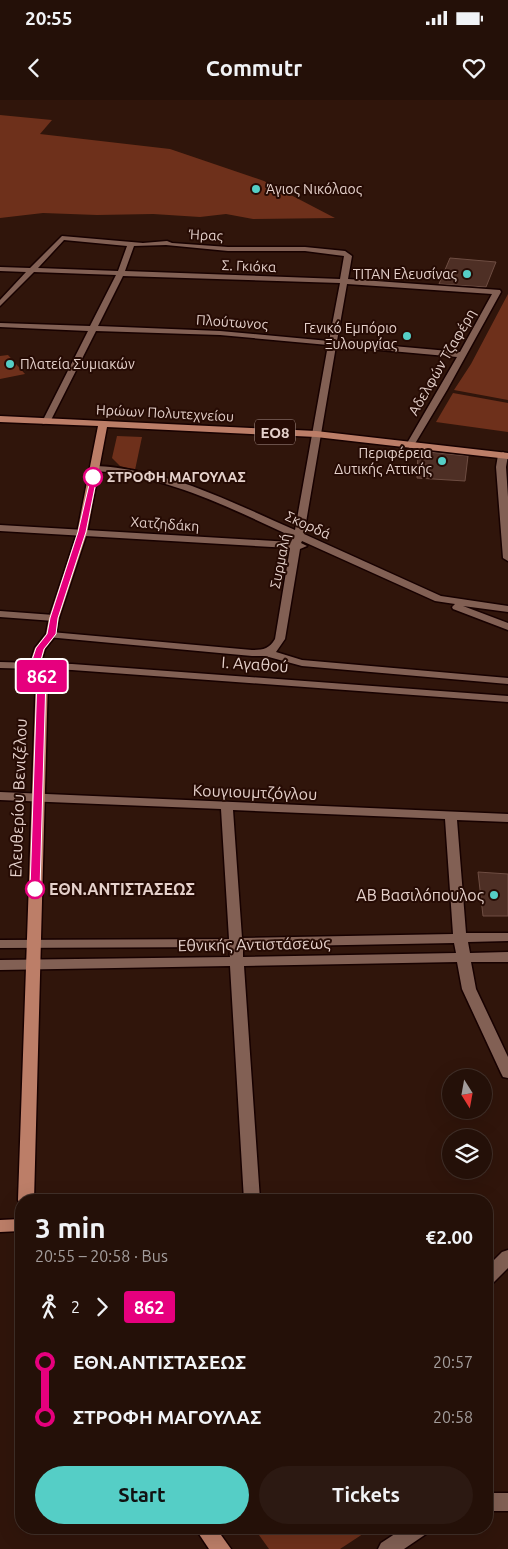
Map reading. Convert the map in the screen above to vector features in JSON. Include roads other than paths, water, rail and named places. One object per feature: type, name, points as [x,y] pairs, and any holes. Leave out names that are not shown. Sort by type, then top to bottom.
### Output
[{"type":"main road","name":"Ηρώων Πολυτεχνείου","points":[[0,420],[316,434],[505,455]]},
{"type":"main road","points":[[51,634],[54,618],[82,532],[103,424]]},
{"type":"main road","name":"Ελευθερίου Βενιζέλου","points":[[26,1194],[42,677],[45,666],[36,660],[40,648],[51,634]]},
{"type":"main road","points":[[0,1226],[15,1225]]},
{"type":"main road","points":[[210,1534],[221,1549]]},
{"type":"street","name":"Ήρας","points":[[32,270],[62,238],[143,245],[167,243],[171,245],[228,248],[305,249],[345,253],[348,256]]},
{"type":"street","points":[[46,422],[120,274],[132,243]]},
{"type":"street","name":"Συρμαλή","points":[[268,653],[276,649],[280,638],[343,281],[348,268],[348,256]]},
{"type":"street","name":"Σ. Γκιόκα","points":[[0,269],[343,281],[497,292]]},
{"type":"street","points":[[0,304],[32,270]]},
{"type":"street","name":"Αδελφών Τζαφέρη","points":[[410,444],[497,292]]},
{"type":"street","name":"Πλούτωνος","points":[[0,325],[220,333],[462,355]]},
{"type":"street","points":[[505,455],[501,467],[508,558]]},
{"type":"street","name":"Σκορδά","points":[[95,468],[137,474],[188,487],[297,541],[327,549],[439,599],[508,609]]},
{"type":"street","name":"Χατζηδάκη","points":[[0,528],[297,541]]},
{"type":"street","points":[[439,599],[508,627]]},
{"type":"street","points":[[0,614],[54,618]]},
{"type":"street","points":[[51,634],[220,651],[268,653],[302,663],[508,680]]},
{"type":"street","name":"Ι. Αγαθού","points":[[0,665],[72,667],[508,699]]},
{"type":"street","name":"Κουγιουμτζόγλου","points":[[0,796],[508,818]]},
{"type":"street","points":[[227,807],[252,1194]]},
{"type":"street","points":[[451,816],[460,938],[469,989],[508,1073]]},
{"type":"street","name":"Εθνικής Αντιστάσεως","points":[[0,944],[236,943],[508,937]]},
{"type":"street","name":"Εθνικής Αντιστάσεως","points":[[0,964],[508,957]]},
{"type":"street","points":[[493,1272],[508,1257]]},
{"type":"street","points":[[493,1502],[508,1502]]},
{"type":"street","points":[[388,1549],[410,1534]]},
{"type":"place","name":"Άγιος Νικόλαος","points":[[256,189]]},
{"type":"place","name":"TITAN Ελευσίνας","points":[[467,274]]},
{"type":"place","name":"Γενικό Εμπόριο Ξυλουργίας","points":[[407,336]]},
{"type":"place","name":"Πλατεία Συμιακών","points":[[10,364]]},
{"type":"place","name":"Περιφέρεια Δυτικής Αττικής","points":[[442,461]]},
{"type":"place","name":"ΣΤΡΟΦΗ ΜΑΓΟΥΛΑΣ","points":[[93,477]]},
{"type":"place","name":"ΕΘΝ.ΑΝΤΙΣΤΑΣΕΩΣ","points":[[35,889]]},
{"type":"place","name":"ΑΒ Βασιλόπουλος","points":[[494,895]]}]
